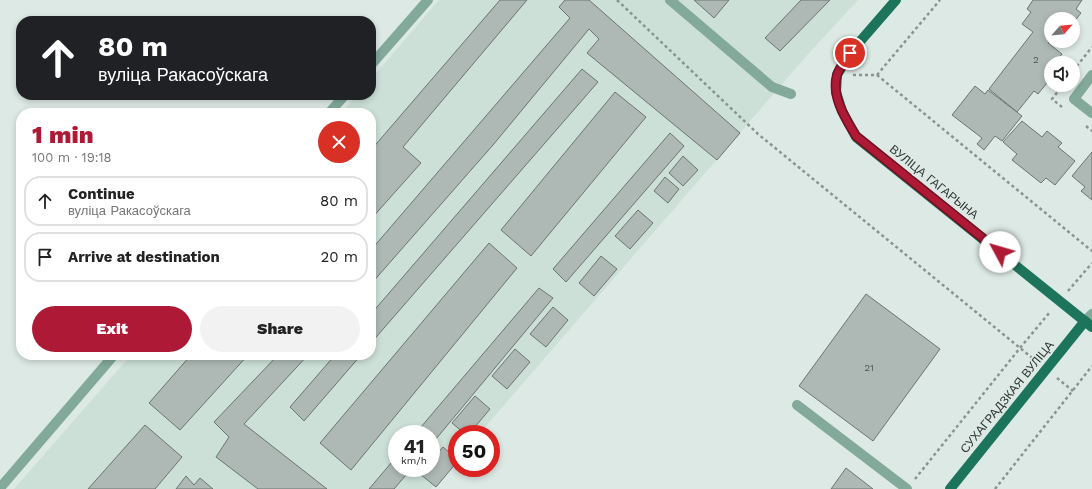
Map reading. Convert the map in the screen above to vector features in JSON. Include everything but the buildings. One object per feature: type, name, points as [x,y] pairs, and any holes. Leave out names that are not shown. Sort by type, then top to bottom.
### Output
[{"type":"main road","points":[[837,75],[850,53],[896,0]]},
{"type":"main road","name":"ВУЛІЦА ГАГАРЫНА","points":[[837,75],[836,92],[842,111],[856,136],[1060,300],[1090,321]]},
{"type":"main road","name":"СУХАГРАДЗКАЯ ВУЛІЦА","points":[[950,489],[1046,369],[1090,321]]},
{"type":"lane","points":[[376,59],[428,0]]},
{"type":"lane","points":[[670,0],[772,88],[791,94]]},
{"type":"lane","points":[[1092,75],[1074,98],[1092,113]]},
{"type":"lane","points":[[332,108],[340,100]]},
{"type":"lane","points":[[0,488],[110,360]]},
{"type":"lane","points":[[797,405],[910,486]]},
{"type":"path","points":[[617,0],[758,134],[1073,391]]},
{"type":"path","points":[[877,75],[940,0]]},
{"type":"path","points":[[1080,62],[1092,47]]},
{"type":"path","points":[[837,75],[877,75],[1092,251]]},
{"type":"path","points":[[910,486],[1020,348],[1092,263]]},
{"type":"path","points":[[995,489],[1092,366]]},
{"type":"shaded area","points":[[439,0],[858,0],[809,53],[487,425],[448,425],[448,469],[431,489],[14,489],[127,360],[376,360],[376,108],[345,108],[353,100],[376,100],[376,73]]},
{"type":"route","points":[[850,53],[837,75],[836,92],[842,111],[856,136],[1000,252]]}]
